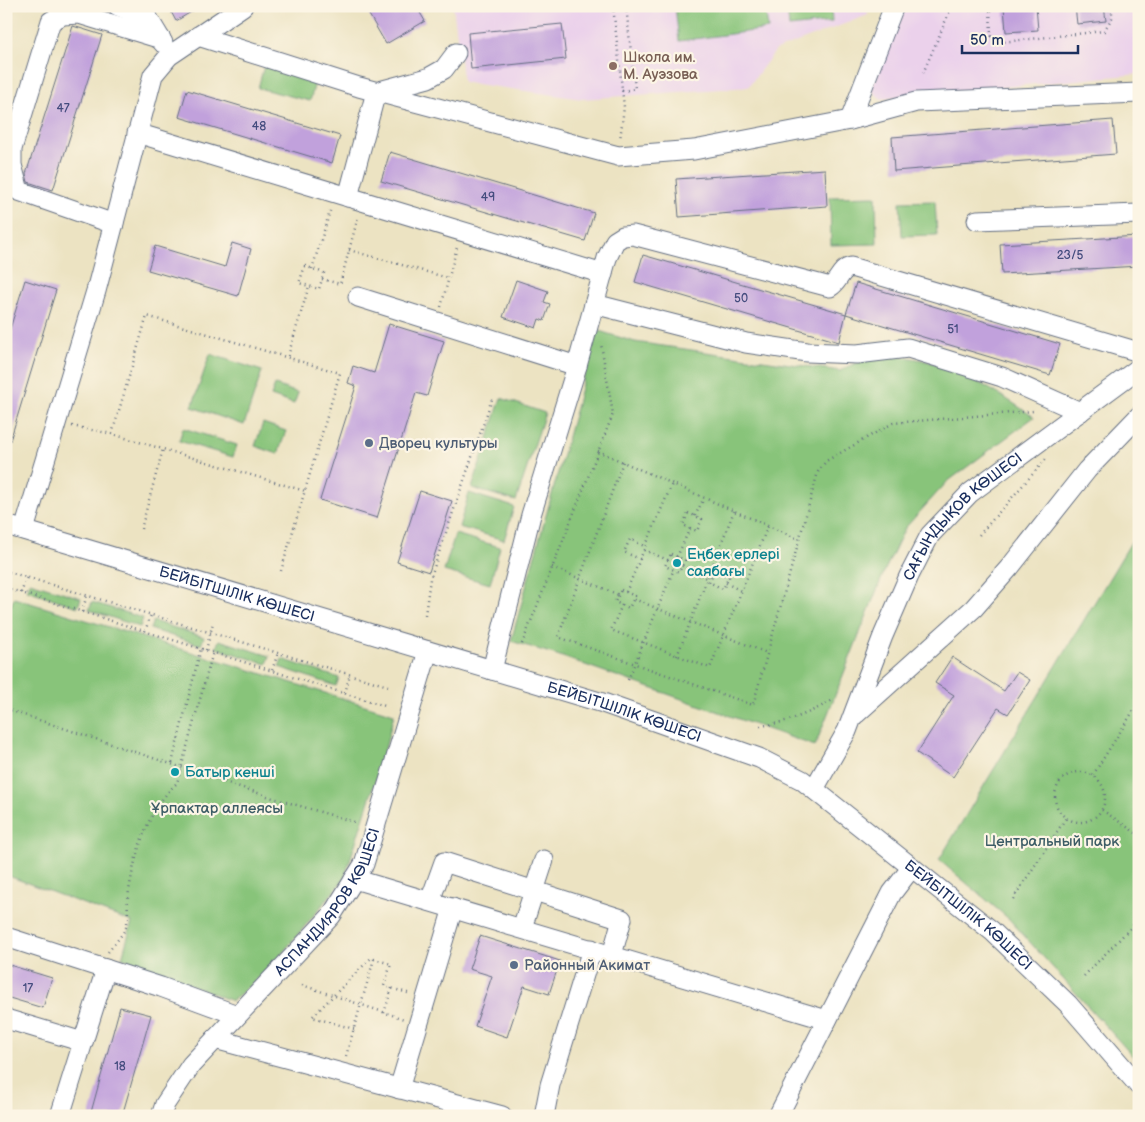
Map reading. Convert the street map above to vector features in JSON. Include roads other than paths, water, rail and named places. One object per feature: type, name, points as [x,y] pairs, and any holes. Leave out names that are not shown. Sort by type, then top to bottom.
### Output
[{"type":"street","points":[[118,6],[148,18],[165,48]]},
{"type":"street","points":[[114,224],[19,191],[12,165],[12,149],[51,21],[63,15],[79,14],[165,48],[198,36],[243,6]]},
{"type":"street","points":[[850,120],[894,6]]},
{"type":"street","points":[[198,36],[376,92],[618,156],[694,150],[850,120],[916,102],[1139,93]]},
{"type":"street","points":[[15,527],[56,423],[96,291],[153,75],[165,48]]},
{"type":"street","points":[[376,92],[428,78],[444,69],[456,53]]},
{"type":"street","points":[[348,197],[376,92]]},
{"type":"street","points":[[137,133],[602,274]]},
{"type":"street","points":[[977,220],[1139,214]]},
{"type":"street","points":[[492,670],[531,515],[577,366],[602,274],[614,241],[623,236],[633,235],[830,287],[836,283],[843,270],[851,267],[1139,352]]},
{"type":"street","points":[[358,297],[577,366]]},
{"type":"street","points":[[594,304],[746,343],[807,352],[858,354],[908,348],[1002,377],[1080,412]]},
{"type":"street","name":"САҒЫНДЫҚОВ КӨШЕСІ","points":[[814,789],[837,750],[853,716],[883,636],[909,576],[930,535],[970,493],[1139,368]]},
{"type":"street","name":"САҒЫНДЫҚОВ КӨШЕСІ","points":[[853,716],[974,608],[1010,567],[1087,470],[1139,416]]},
{"type":"street","name":"БЕЙБІТШІЛІК КӨШЕСІ","points":[[15,527],[604,703],[759,758],[802,780],[992,930],[1032,967],[1139,1086]]},
{"type":"street","name":"АСПАНДИЯРОВ КӨШЕСІ","points":[[161,1116],[165,1104],[191,1065],[331,916],[364,864],[428,651]]},
{"type":"street","points":[[522,928],[544,860]]},
{"type":"street","points":[[430,901],[444,862],[622,919],[612,955]]},
{"type":"street","points":[[778,1116],[892,893],[912,867]]},
{"type":"street","points":[[354,879],[827,1020]]},
{"type":"street","points":[[399,1089],[453,908]]},
{"type":"street","points":[[6,937],[161,987],[237,1015]]},
{"type":"street","points":[[544,1116],[550,1085],[592,949]]},
{"type":"street","points":[[60,1116],[106,969]]},
{"type":"street","points":[[6,1019],[82,1042]]},
{"type":"street","points":[[215,1039],[502,1116]]},
{"type":"place","name":"Школа им. М. Ауэзова","points":[[613,66]]},
{"type":"place","name":"Дворец культуры","points":[[369,443]]},
{"type":"place","name":"Еңбек ерлері саябағы","points":[[677,563]]},
{"type":"place","name":"Батыр кенші","points":[[175,772]]},
{"type":"place","name":"Районный Акимат","points":[[514,965]]},
{"type":"park label","name":"Ұрпактар аллеясы","points":[[217,808]]},
{"type":"park label","name":"Центральный парк","points":[[1052,841]]}]
